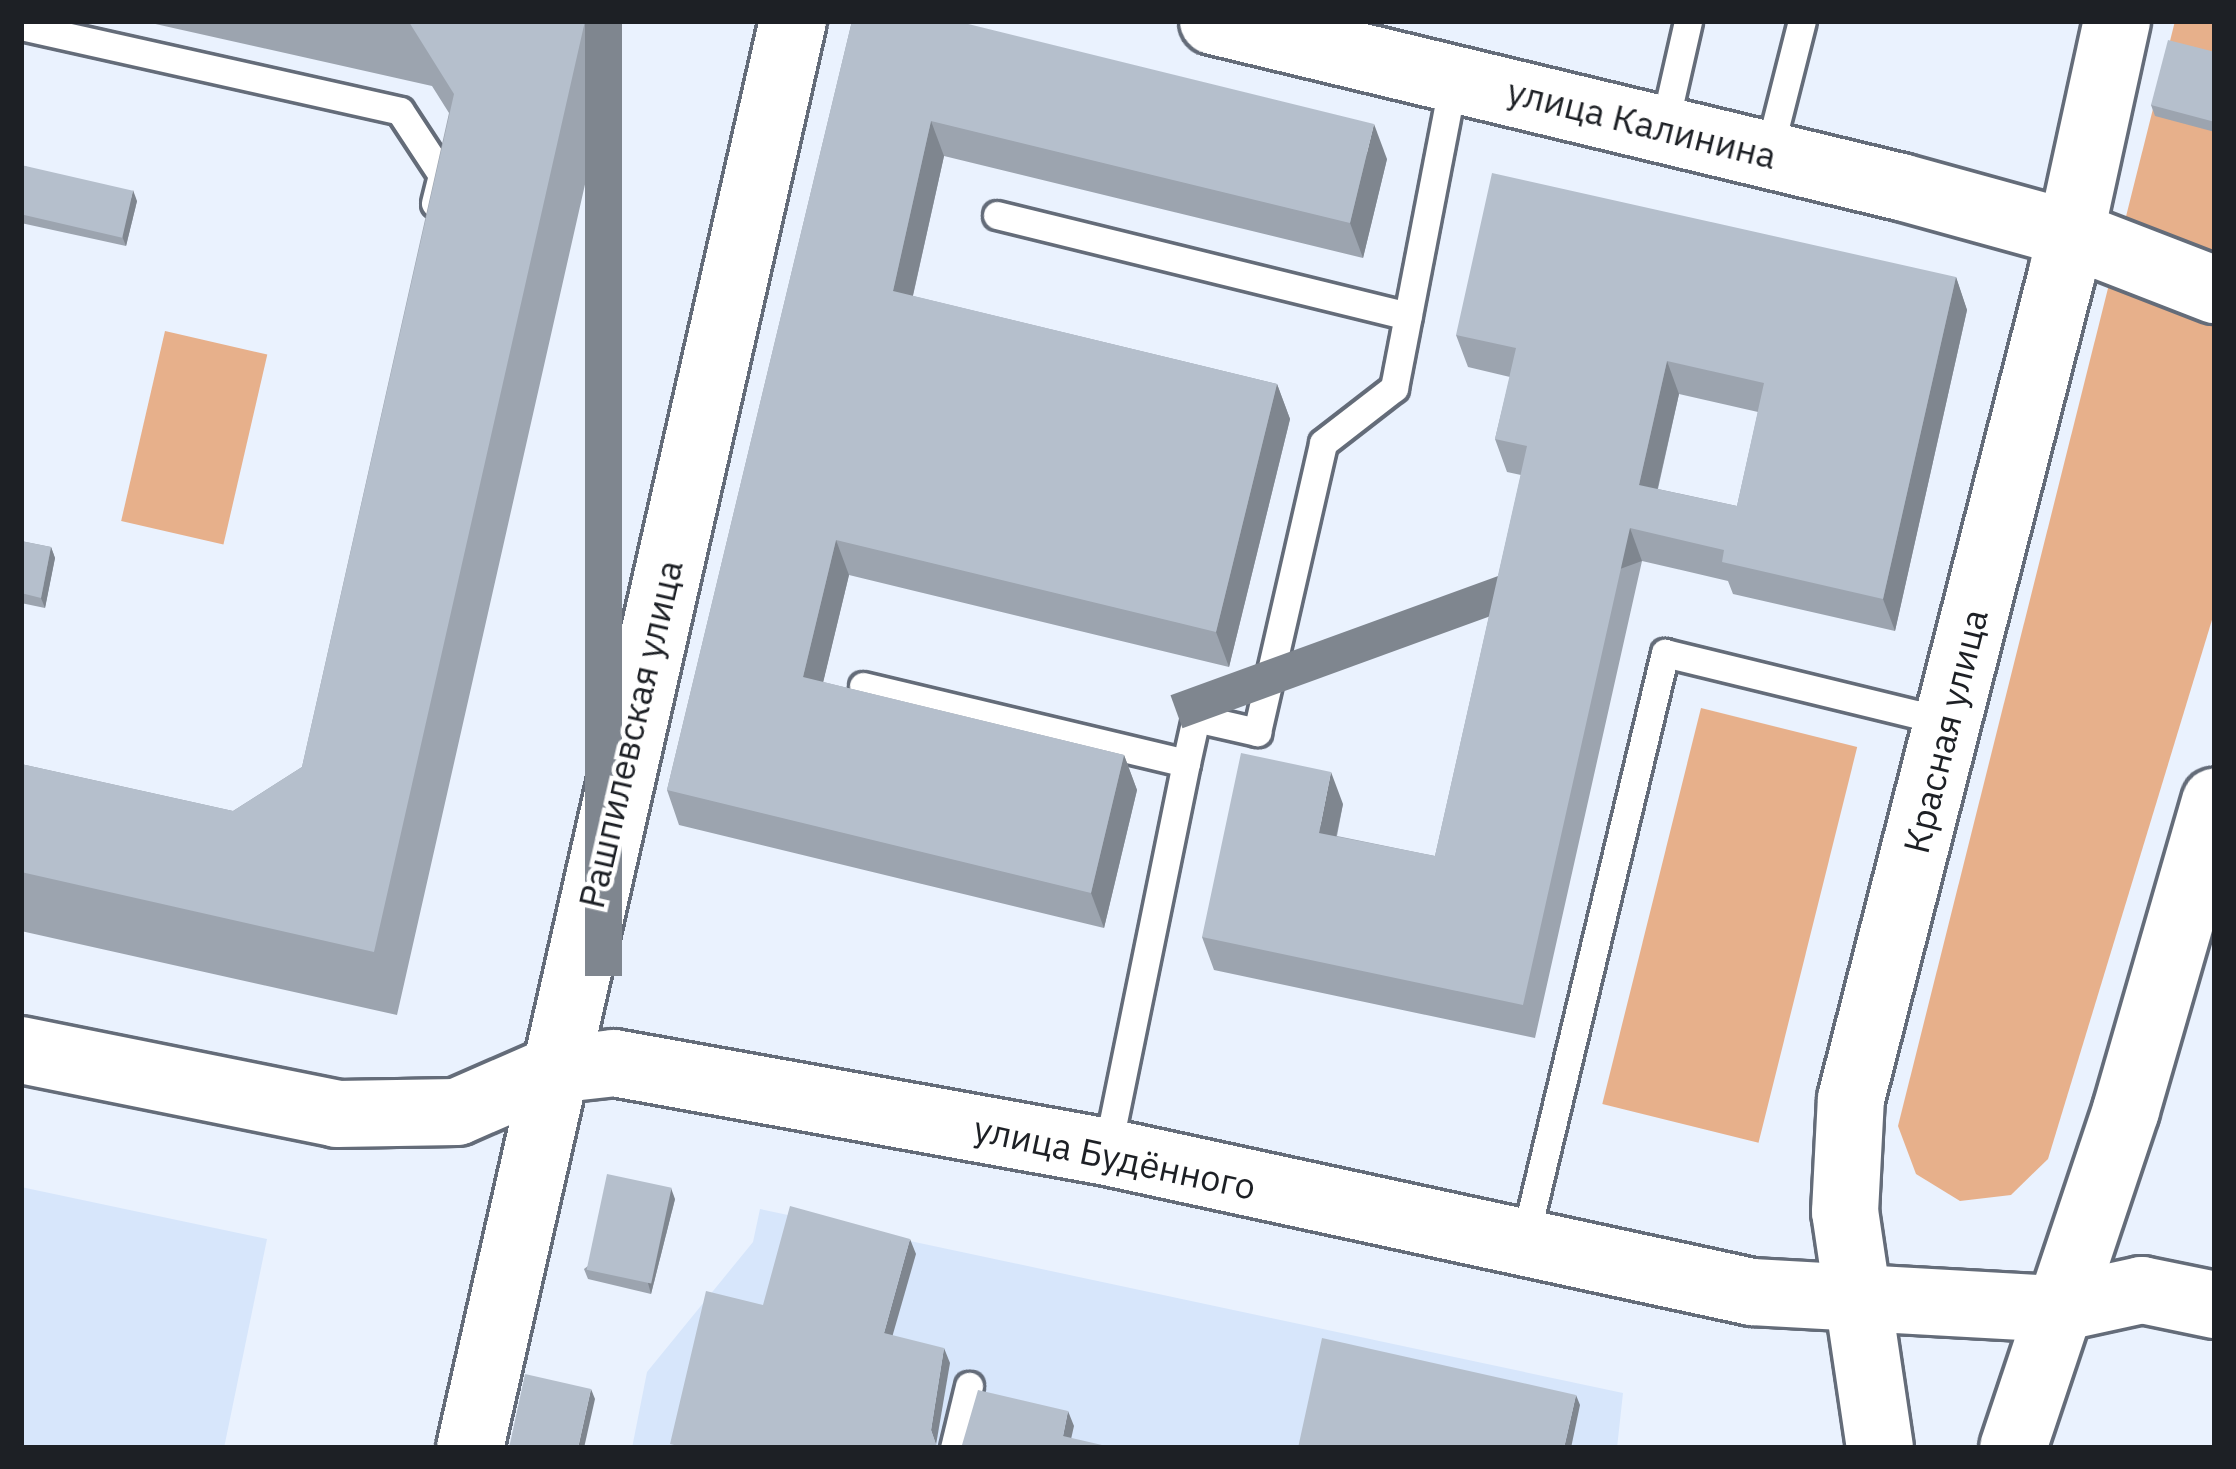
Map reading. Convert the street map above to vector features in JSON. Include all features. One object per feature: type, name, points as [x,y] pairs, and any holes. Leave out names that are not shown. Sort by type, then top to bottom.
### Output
[{"type":"street","name":"Рашпилевская улица","points":[[470,1448],[793,21]]},
{"type":"street","name":"улица Калинина","points":[[1213,21],[1334,34],[1454,76],[2068,232],[2215,290]]},
{"type":"street","name":"Красная улица","points":[[1880,1448],[1854,1303],[1845,1212],[1851,1099],[2117,21]]},
{"type":"street","points":[[2013,1448],[2055,1309],[2119,1132],[2215,802]]},
{"type":"street","name":"улица Будённого","points":[[21,1050],[337,1114],[457,1112],[553,1070],[614,1064],[1107,1152],[1523,1247],[1752,1292],[1854,1303],[2055,1309],[2142,1290],[2215,1305]]},
{"type":"lane","points":[[1664,127],[1688,21]]},
{"type":"lane","points":[[1768,154],[1802,21]]},
{"type":"lane","points":[[21,26],[123,35],[400,111],[442,175],[426,243]]},
{"type":"lane","points":[[1107,1152],[1196,718],[1257,732],[1323,443],[1394,388],[1454,76]]},
{"type":"lane","points":[[997,214],[1408,316]]},
{"type":"lane","points":[[1523,1247],[1665,653],[1947,722]]},
{"type":"lane","points":[[863,686],[1186,763]]},
{"type":"lane","points":[[954,1448],[969,1386]]},
{"type":"shaded area","points":[[2175,21],[2215,21],[2215,610],[2048,1159],[2011,1195],[1960,1201],[1916,1174],[1898,1126]]},
{"type":"shaded area","points":[[165,331],[267,355],[223,545],[121,521]]},
{"type":"shaded area","points":[[1701,708],[1857,747],[1759,1143],[1602,1104]]},
{"type":"shaded area","points":[[21,1187],[267,1239],[224,1448],[21,1448]]},
{"type":"shaded area","points":[[760,1209],[1623,1393],[1617,1448],[632,1448],[647,1372],[753,1242]]},
{"type":"building","points":[[403,21],[585,21],[374,952],[21,872],[21,764],[233,811],[302,767],[454,94],[409,22]]},
{"type":"building","points":[[852,21],[956,21],[1374,124],[1350,223],[931,121],[893,291],[1277,384],[1216,632],[836,540],[803,677],[1124,755],[1091,893],[667,790]]},
{"type":"building","points":[[2168,40],[2215,52],[2215,122],[2151,105]]},
{"type":"building","points":[[21,165],[133,191],[122,238],[21,214]]},
{"type":"building","points":[[1492,173],[1956,277],[1883,599],[1722,562],[1724,550],[1630,528],[1523,1005],[1202,937],[1241,753],[1331,772],[1319,833],[1435,856],[1527,446],[1495,439],[1516,348],[1456,335]],"holes":[[[1667,361],[1764,383],[1737,506],[1639,485]]]},
{"type":"building","points":[[21,541],[51,547],[41,598],[21,593]]},
{"type":"building","points":[[607,1174],[672,1188],[651,1284],[587,1270]]},
{"type":"building","points":[[790,1206],[910,1239],[884,1333],[944,1348],[931,1430],[937,1447],[962,1445],[978,1390],[1068,1411],[1063,1436],[1115,1448],[687,1448],[670,1444],[706,1291],[763,1305]]},
{"type":"building","points":[[1322,1338],[1576,1395],[1564,1448],[1298,1448]]},
{"type":"building","points":[[525,1374],[591,1389],[578,1448],[509,1448]]}]
